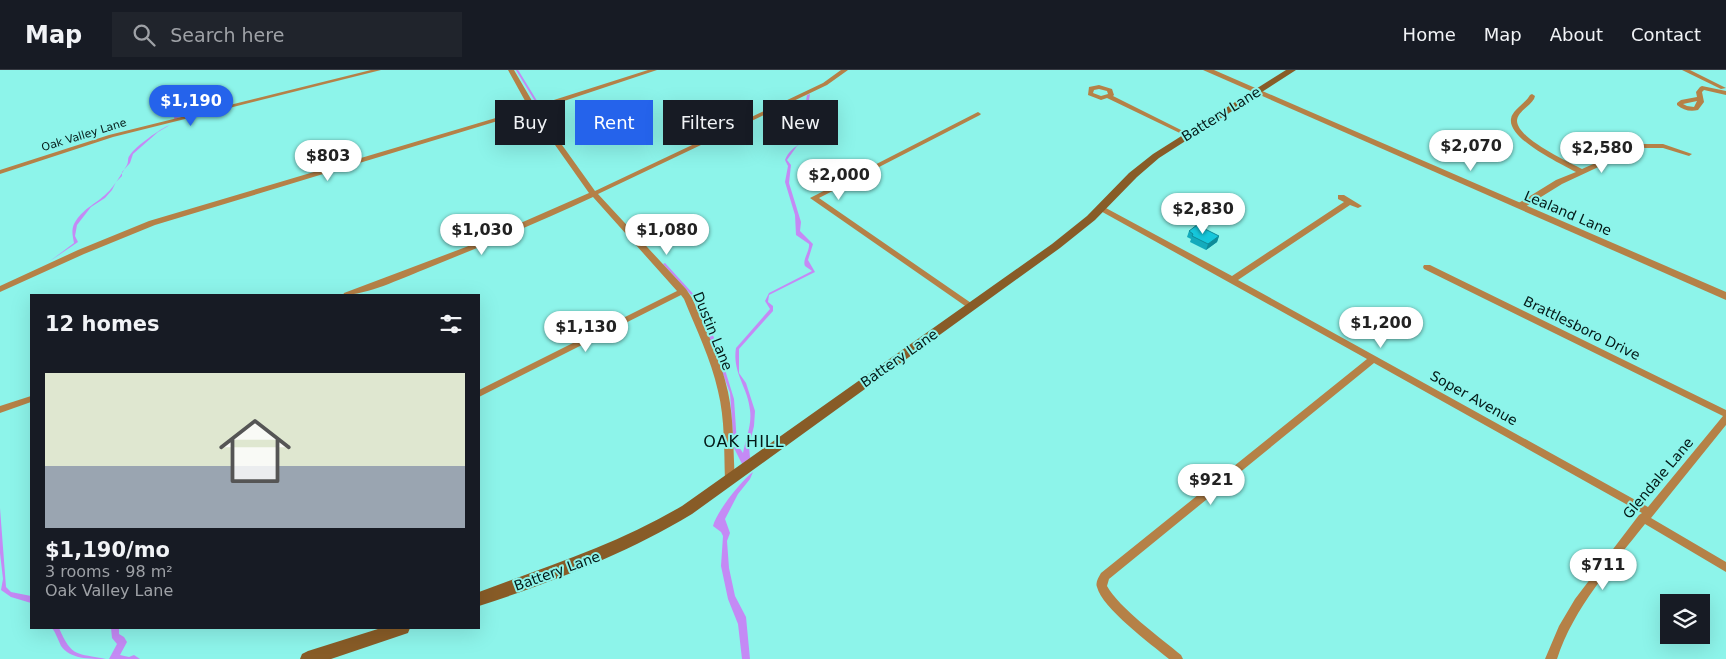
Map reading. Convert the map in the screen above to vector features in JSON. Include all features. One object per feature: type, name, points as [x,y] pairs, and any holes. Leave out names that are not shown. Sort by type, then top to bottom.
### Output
[{"type":"main road","name":"Battery Lane","points":[[480,600],[629,543],[671,521],[1056,246],[1101,209],[1144,166],[1188,134],[1292,70]]},
{"type":"main road","points":[[308,659],[399,629]]},
{"type":"street","name":"Oak Valley Lane","points":[[0,172],[111,136],[378,70]]},
{"type":"street","name":"Dustin Lane","points":[[511,70],[528,100]]},
{"type":"street","points":[[561,100],[654,70]]},
{"type":"street","points":[[350,294],[477,246],[824,84],[845,70]]},
{"type":"street","name":"Lealand Lane","points":[[1207,70],[1726,296]]},
{"type":"street","points":[[1685,70],[1726,91]]},
{"type":"street","points":[[1700,98],[1699,92],[1702,88],[1726,91]]},
{"type":"street","points":[[1109,96],[1188,134]]},
{"type":"street","points":[[1532,96],[1530,101],[1517,114],[1514,122],[1516,128],[1529,142],[1580,171]]},
{"type":"street","points":[[971,307],[814,198],[978,114]]},
{"type":"street","points":[[0,279],[2,288],[88,249],[159,221],[495,120]]},
{"type":"street","name":"Dustin Lane","points":[[559,145],[593,193],[683,291],[700,326],[723,391],[730,480]]},
{"type":"street","points":[[1520,206],[1544,190],[1580,171],[1628,150],[1643,146],[1663,146],[1689,154]]},
{"type":"street","points":[[1341,198],[1358,206]]},
{"type":"street","points":[[1232,280],[1349,202]]},
{"type":"street","name":"Soper Avenue","points":[[1101,209],[1374,358],[1646,515],[1726,567]]},
{"type":"street","name":"Brattlesboro Drive","points":[[1427,267],[1726,414]]},
{"type":"street","points":[[480,393],[683,291]]},
{"type":"street","points":[[1177,659],[1111,600],[1102,587],[1102,581],[1105,576],[1374,358]]},
{"type":"street","points":[[0,410],[30,399]]},
{"type":"street","name":"Glendale Lane","points":[[1551,659],[1561,633],[1576,605],[1646,515],[1726,419]]},
{"type":"shaded area","points":[[170,125],[158,132],[133,154],[130,163],[124,169],[128,164],[129,157],[137,147],[148,138],[161,130]]},
{"type":"shaded area","points":[[799,145],[787,160],[791,165],[789,183],[801,222],[800,231],[813,244],[808,260],[815,272],[769,295],[768,302],[773,306],[773,311],[739,349],[739,373],[746,383],[755,411],[754,426],[749,446],[750,458],[742,464],[734,448],[730,393],[702,318],[694,298],[663,264],[665,263],[697,298],[718,347],[734,399],[737,444],[743,453],[750,416],[749,402],[736,365],[736,348],[770,309],[765,301],[769,293],[812,271],[804,264],[809,244],[796,235],[795,215],[785,182],[788,166],[785,160]]},
{"type":"shaded area","points":[[115,183],[105,198],[91,207],[77,225],[75,236],[78,242],[50,261],[74,243],[72,234],[74,224],[85,210],[103,197]]},
{"type":"shaded area","points":[[753,472],[738,494],[725,519],[730,533],[727,541],[729,568],[735,596],[746,617],[750,659],[742,659],[738,624],[728,599],[721,566],[723,536],[713,526],[719,512],[730,497]]},
{"type":"shaded area","points":[[0,508],[6,587],[11,592],[30,596],[30,603],[11,597],[1,590],[3,579],[0,553]]},
{"type":"shaded area","points":[[53,629],[60,629],[68,645],[76,652],[106,659],[87,658],[69,654],[61,646]]},
{"type":"shaded area","points":[[111,629],[119,629],[119,634],[127,642],[120,655],[129,657],[134,655],[140,659],[109,659],[117,644],[112,638]]},
{"type":"building","points":[[1197,225],[1219,236],[1208,244],[1192,236],[1193,234],[1189,231]]},
{"type":"waterway","points":[[517,70],[535,100]]},
{"type":"waterway","points":[[175,118],[186,113]]},
{"type":"district","name":"OAK HILL","points":[[744,441]]}]
